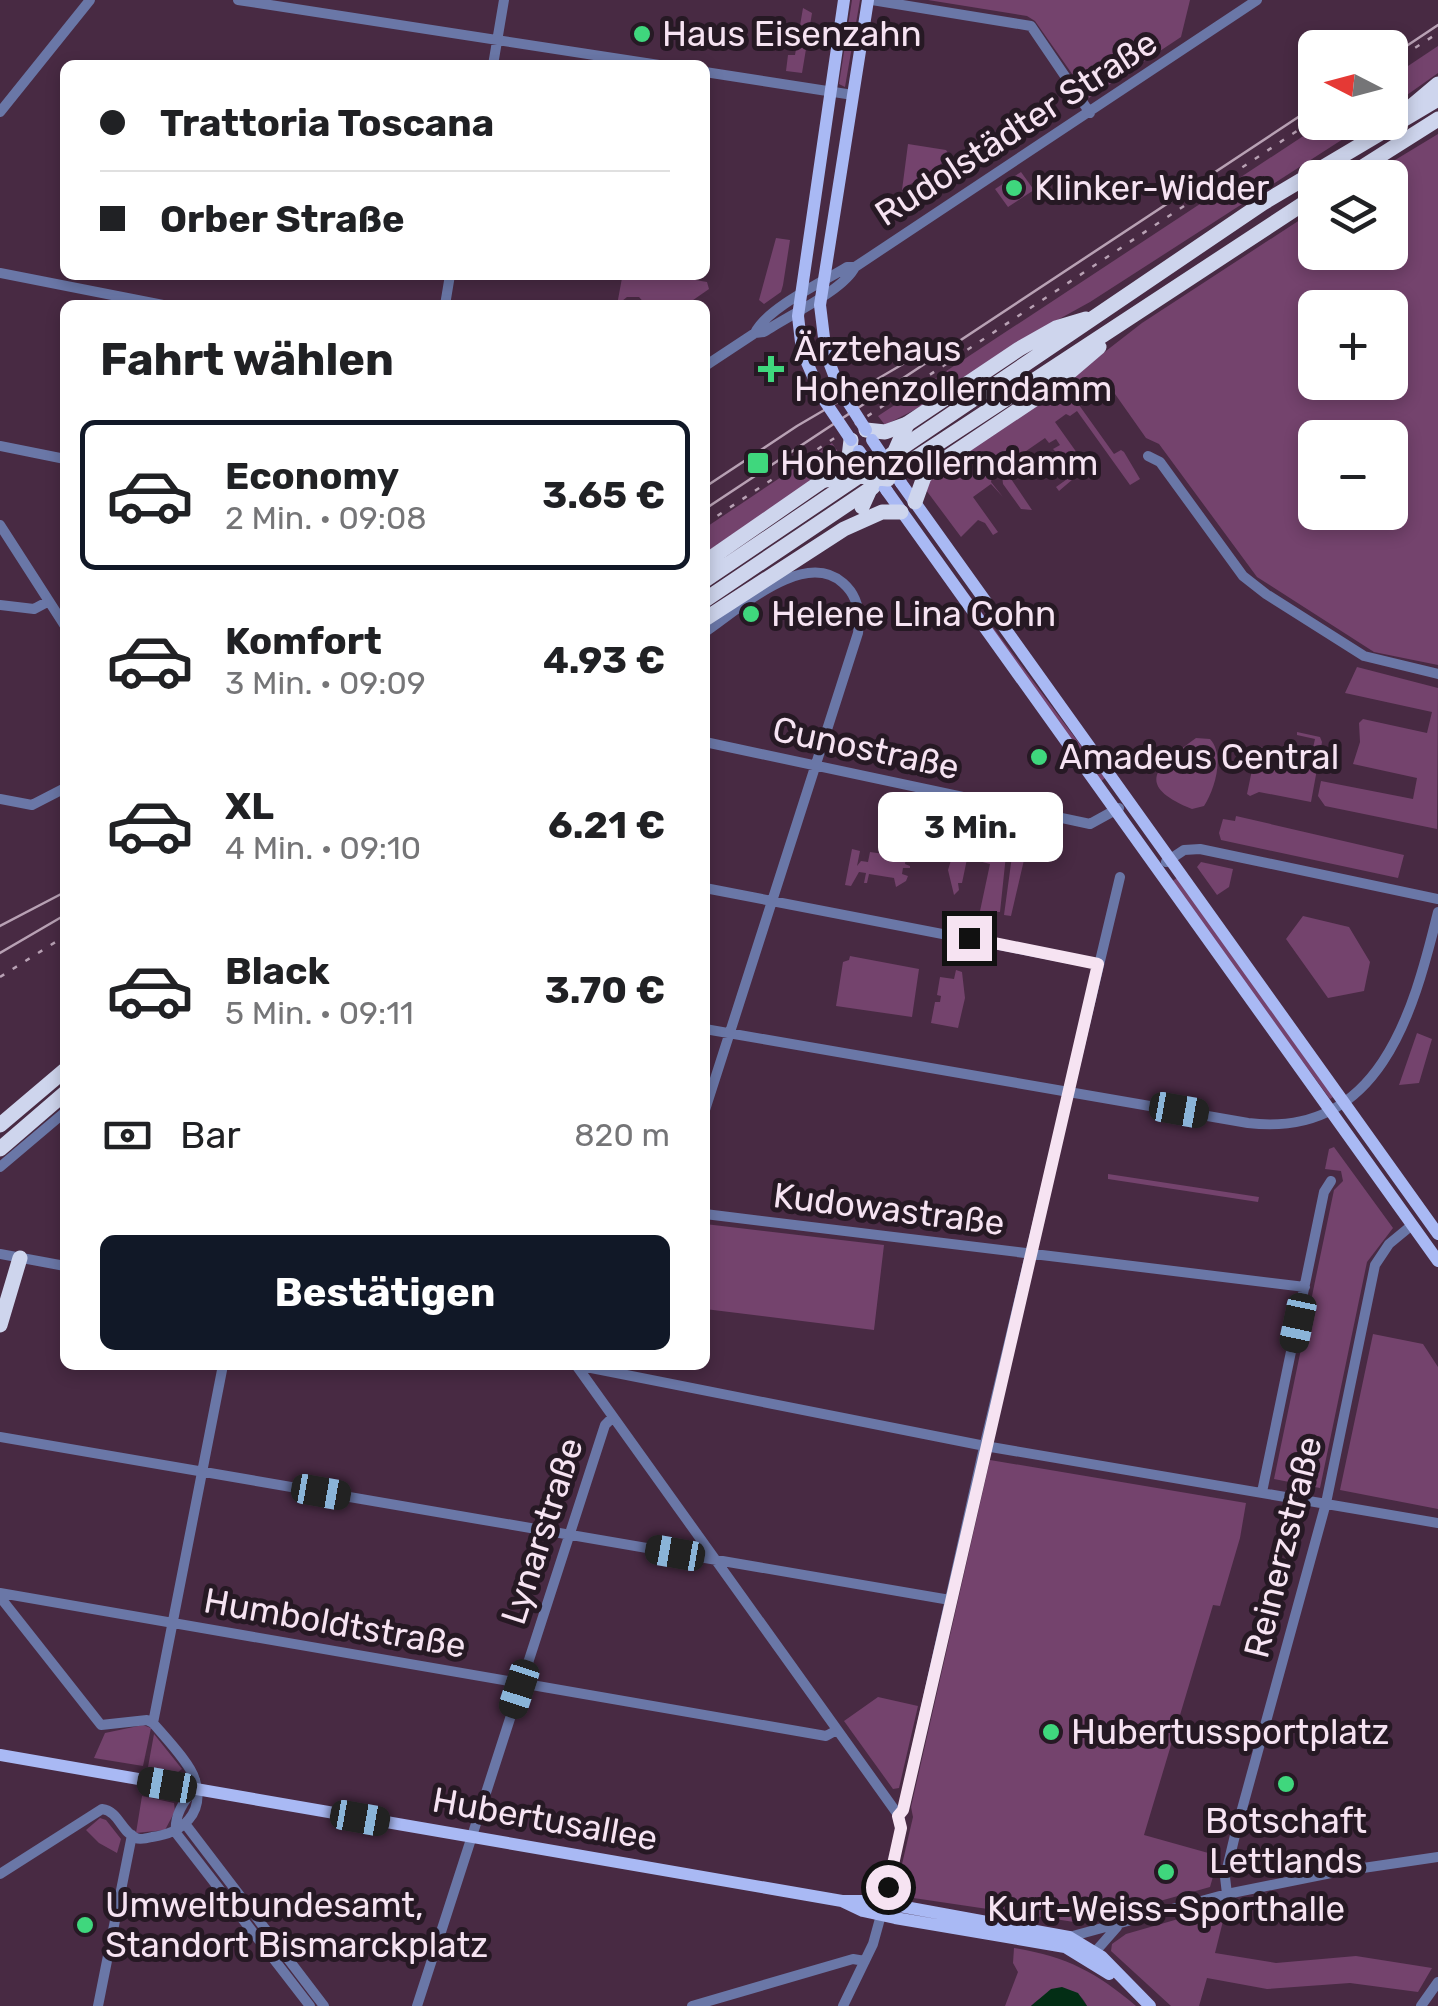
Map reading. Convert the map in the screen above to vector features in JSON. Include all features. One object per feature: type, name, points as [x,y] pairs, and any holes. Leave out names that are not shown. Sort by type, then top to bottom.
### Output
[{"type":"highway","points":[[1408,110],[1438,84]]},
{"type":"highway","points":[[1408,117],[1438,99]]},
{"type":"highway","points":[[1373,160],[1438,119]]},
{"type":"highway","points":[[710,577],[1263,203],[1370,140]]},
{"type":"highway","points":[[710,597],[1298,207]]},
{"type":"highway","points":[[886,476],[870,435],[908,424],[1056,328],[1095,317]]},
{"type":"highway","points":[[825,480],[886,476],[930,466],[1051,388],[1128,319]]},
{"type":"highway","points":[[844,530],[886,476],[908,424]]},
{"type":"highway","points":[[710,559],[825,480],[855,446],[886,476]]},
{"type":"highway","points":[[710,616],[844,530],[882,512],[908,507],[930,466]]},
{"type":"highway","points":[[0,1124],[60,1074]]},
{"type":"highway","points":[[0,1149],[60,1098]]},
{"type":"highway","points":[[0,1325],[20,1258]]},
{"type":"main road","points":[[844,0],[799,303],[802,351],[822,398],[855,446]]},
{"type":"main road","points":[[870,0],[822,288],[822,341],[830,368],[870,435]]},
{"type":"main road","points":[[886,476],[1115,811],[1438,1261]]},
{"type":"main road","points":[[908,507],[1128,801],[1438,1234]]},
{"type":"main road","name":"Hubertusallee","points":[[0,1755],[842,1901],[1089,1953]]},
{"type":"main road","name":"Hubertusallee","points":[[882,1909],[1068,1938],[1150,2006]]},
{"type":"street","points":[[0,112],[90,0]]},
{"type":"street","points":[[238,0],[627,60]]},
{"type":"street","points":[[494,60],[504,0]]},
{"type":"street","points":[[870,0],[1031,26],[1090,112]]},
{"type":"street","name":"Rudolstädter Straße","points":[[710,363],[755,332],[764,332],[848,267],[855,268],[1257,0]]},
{"type":"street","points":[[710,73],[853,95]]},
{"type":"street","points":[[0,273],[138,300]]},
{"type":"street","points":[[0,446],[60,457]]},
{"type":"street","points":[[1148,456],[1164,468],[1244,576],[1266,594],[1364,656],[1438,674]]},
{"type":"street","points":[[0,525],[60,618]]},
{"type":"street","points":[[710,629],[798,573],[821,572],[844,583],[859,607],[858,632],[710,1095]]},
{"type":"street","points":[[0,605],[34,609],[49,601]]},
{"type":"street","name":"Cunostraße","points":[[710,743],[1090,824],[1128,801]]},
{"type":"street","points":[[0,799],[32,805],[60,791]]},
{"type":"street","points":[[1157,868],[1184,850],[1200,848],[1438,899]]},
{"type":"street","points":[[843,2006],[865,1961],[882,1909],[985,1446],[1120,877]]},
{"type":"street","points":[[710,889],[1098,964]]},
{"type":"street","points":[[710,1030],[1272,1126],[1309,1120],[1366,1087],[1392,1050],[1438,912]]},
{"type":"street","points":[[0,1167],[60,1116]]},
{"type":"street","points":[[1262,1492],[1324,1192],[1331,1180]]},
{"type":"street","name":"Kudowastraße","points":[[710,1215],[1305,1287]]},
{"type":"street","name":"Reinerzstraße","points":[[1227,1894],[1224,1876],[1326,1503],[1375,1266],[1389,1244],[1412,1225]]},
{"type":"street","points":[[0,1254],[60,1265]]},
{"type":"street","points":[[154,1723],[222,1370]]},
{"type":"street","points":[[579,1370],[900,1822]]},
{"type":"street","points":[[627,1370],[985,1446],[1438,1523]]},
{"type":"street","name":"Lynarstraße","points":[[417,2006],[568,1534],[605,1425],[612,1418]]},
{"type":"street","points":[[0,1437],[950,1600]]},
{"type":"street","points":[[0,1595],[101,1725],[147,1720],[154,1723],[195,1780],[198,1800],[186,1825],[176,1833],[140,1839],[111,1811],[106,1808],[95,1812],[0,1874]]},
{"type":"street","name":"Humboldtstraße","points":[[0,1595],[826,1736],[836,1731]]},
{"type":"street","points":[[176,1833],[183,1804],[195,1790]]},
{"type":"street","points":[[186,1825],[324,2006]]},
{"type":"street","points":[[176,1833],[310,2006]]},
{"type":"street","points":[[98,2006],[132,1835]]},
{"type":"street","points":[[1068,1938],[1227,1894],[1438,1856]]},
{"type":"street","points":[[1089,1953],[1118,1926]]},
{"type":"street","points":[[692,2006],[853,1959],[865,1961]]},
{"type":"street","points":[[1421,2006],[1438,1982]]},
{"type":"shaded area","points":[[852,0],[860,0],[845,87],[839,84]]},
{"type":"shaded area","points":[[928,0],[1190,0],[1181,37],[1089,98],[1035,21],[1027,16]]},
{"type":"shaded area","points":[[803,8],[812,13],[802,73],[786,71],[788,55],[795,55]]},
{"type":"shaded area","points":[[1438,46],[1438,73],[1408,94],[1408,66]]},
{"type":"shaded area","points":[[1438,134],[1438,665],[1374,652],[1257,577],[1159,444],[1146,438],[1108,384],[1079,405],[1114,454],[1124,452],[1140,479],[1130,485],[1077,411],[1066,414],[1055,422],[1087,467],[1059,491],[1056,487],[1077,472],[1053,449],[1060,445],[1056,439],[1049,443],[1045,438],[1003,467],[1032,510],[1021,509],[1003,484],[1002,475],[993,473],[991,482],[1003,497],[991,484],[973,497],[998,532],[993,535],[978,520],[961,537],[923,486],[945,464],[1057,389],[1142,323],[1298,221],[1298,270],[1408,270],[1408,160],[1395,160]]},
{"type":"shaded area","points":[[1298,139],[1342,140],[1311,160],[1298,160],[1298,168],[924,405],[885,425],[878,416]]},
{"type":"shaded area","points":[[908,144],[946,150],[951,157],[902,190]]},
{"type":"shaded area","points":[[1021,172],[1034,190],[1008,207],[995,189]]},
{"type":"shaded area","points":[[776,238],[790,240],[783,285],[781,292],[764,304],[759,300]]},
{"type":"shaded area","points":[[622,280],[695,280],[707,282],[709,289],[693,300],[618,300]]},
{"type":"shaded area","points":[[832,443],[841,456],[822,474],[710,550],[710,525]]},
{"type":"shaded area","points":[[960,583],[1105,778],[1100,782]]},
{"type":"shaded area","points":[[1357,667],[1438,688],[1437,829],[1325,806],[1318,796],[1321,781],[1413,799],[1417,778],[1353,764],[1360,742],[1359,723],[1363,719],[1427,733],[1432,712],[1345,693]]},
{"type":"shaded area","points":[[1297,732],[1320,737],[1322,742],[1311,802],[1259,792],[1247,794],[1257,746],[1311,757],[1315,739]]},
{"type":"shaded area","points":[[1196,738],[1210,739],[1218,763],[1208,799],[1204,806],[1192,809],[1162,791],[1157,774]]},
{"type":"shaded area","points":[[1236,816],[1404,855],[1398,878],[1221,840],[1223,819],[1235,821]]},
{"type":"shaded area","points":[[897,821],[912,825],[901,833],[914,838],[918,846],[914,844],[915,857],[903,855],[905,864],[910,866],[903,868],[902,874],[908,876],[906,881],[896,887],[894,878],[869,874],[864,883],[866,873],[859,872],[851,886],[845,885],[852,849],[860,851],[857,866],[861,861],[868,862],[870,852],[891,855]]},
{"type":"shaded area","points":[[956,844],[975,848],[954,895],[948,870]]},
{"type":"shaded area","points":[[1022,846],[1027,847],[1011,916],[1004,915],[1012,856],[1019,857]]},
{"type":"shaded area","points":[[978,849],[1006,855],[1000,912],[980,911],[990,864],[975,860]]},
{"type":"shaded area","points":[[1201,862],[1233,869],[1229,887],[1217,895],[1197,867]]},
{"type":"shaded area","points":[[1177,878],[1333,1097],[1330,1099],[1171,882]]},
{"type":"shaded area","points":[[1303,916],[1349,927],[1370,962],[1364,991],[1328,998],[1286,939]]},
{"type":"shaded area","points":[[850,956],[919,969],[912,1017],[836,1006],[843,962]]},
{"type":"shaded area","points":[[956,970],[962,972],[965,998],[958,1028],[931,1023],[935,1002],[940,1002],[940,977],[954,979]]},
{"type":"shaded area","points":[[1417,1033],[1432,1039],[1419,1083],[1399,1085]]},
{"type":"shaded area","points":[[1334,1147],[1393,1228],[1367,1262],[1320,1488],[1274,1479],[1334,1190],[1343,1181],[1341,1171],[1325,1169],[1329,1149]]},
{"type":"shaded area","points":[[1108,1174],[1259,1197],[1258,1202],[1108,1179]]},
{"type":"shaded area","points":[[710,1225],[884,1245],[874,1330],[710,1310]]},
{"type":"shaded area","points":[[1373,1334],[1423,1344],[1438,1367],[1438,1509],[1340,1490]]},
{"type":"shaded area","name":"Hubertussportplatz","points":[[990,1460],[1246,1503],[1220,1606],[1213,1605],[1144,1835],[1219,1856],[1210,1887],[1081,1923],[900,1896],[896,1890],[913,1817],[911,1807]]},
{"type":"shaded area","points":[[878,1697],[918,1706],[899,1788],[893,1789],[844,1721]]},
{"type":"shaded area","points":[[143,1725],[151,1728],[143,1766],[94,1758],[105,1733]]},
{"type":"shaded area","points":[[154,1734],[182,1769],[178,1772],[148,1767]]},
{"type":"shaded area","points":[[142,1796],[174,1803],[175,1811],[165,1830],[136,1833]]},
{"type":"shaded area","points":[[100,1818],[121,1839],[117,1853],[86,1830]]},
{"type":"shaded area","points":[[1227,1905],[1215,1953],[1276,1963],[1356,1956],[1432,1968],[1418,1992],[1350,1983],[1267,1989],[1207,1978],[1199,2006],[1171,2006],[1111,1951],[1112,1944],[1126,1934]]},
{"type":"shaded area","points":[[1014,1948],[1080,1968],[1136,2006],[1087,2006],[1075,1993],[1060,1990],[1031,2006],[1005,2006],[1018,1972],[1013,1963]]},
{"type":"shaded area","points":[[1062,1987],[1078,1993],[1087,2006],[1031,2006],[1051,1989]]},
{"type":"tram line","points":[[1408,45],[1438,25]]},
{"type":"tram line","points":[[710,506],[1298,117]]},
{"type":"tram line","points":[[710,484],[797,426],[903,364]]},
{"type":"tram line","points":[[0,926],[60,895]]},
{"type":"tram line","points":[[0,953],[60,918]]},
{"type":"railway","points":[[1408,52],[1438,33]]},
{"type":"railway","points":[[710,521],[1298,130]]},
{"type":"railway","points":[[0,977],[60,939]]},
{"type":"place","name":"Haus Eisenzahn","points":[[642,34]]},
{"type":"place","name":"Klinker-Widder","points":[[1014,188]]},
{"type":"place","name":"Ärztehaus Hohenzollerndamm","points":[[771,369]]},
{"type":"place","name":"Hohenzollerndamm","points":[[758,463]]},
{"type":"place","name":"Helene Lina Cohn","points":[[751,614]]},
{"type":"place","name":"Amadeus Central","points":[[1039,757]]},
{"type":"place","name":"Hubertussportplatz","points":[[1051,1732]]},
{"type":"place","name":"Botschaft Lettlands","points":[[1286,1784]]},
{"type":"place","name":"Kurt-Weiss-Sporthalle","points":[[1166,1872]]},
{"type":"place","name":"Umweltbundesamt, Standort Bismarckplatz","points":[[85,1925]]},
{"type":"route","points":[[888,1887],[901,1828],[898,1816],[903,1810],[1098,964],[969,938]]}]
